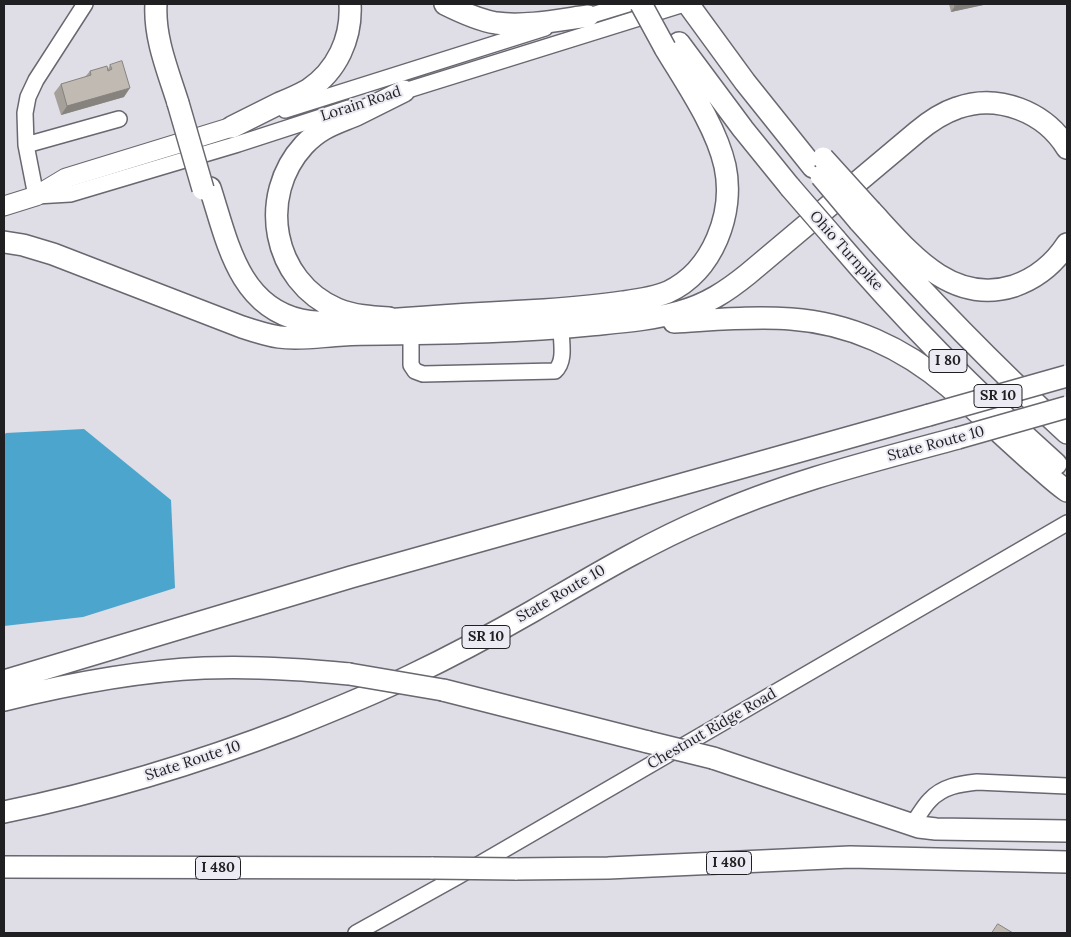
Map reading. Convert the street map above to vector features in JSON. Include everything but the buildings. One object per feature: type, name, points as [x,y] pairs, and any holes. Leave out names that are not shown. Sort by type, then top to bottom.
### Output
[{"type":"highway","points":[[156,4],[156,20],[160,44],[181,102],[207,189],[221,248],[228,268],[239,289],[253,305],[271,319],[290,327],[307,331],[346,334]]},
{"type":"highway","points":[[165,4],[167,31],[181,102]]},
{"type":"highway","points":[[232,127],[306,91],[325,75],[338,58],[346,40],[350,18],[350,4]]},
{"type":"highway","points":[[445,4],[474,17],[502,23],[526,23],[588,16]]},
{"type":"highway","points":[[4,242],[23,245],[53,254],[262,333],[280,337],[296,338],[346,334],[592,307],[660,294],[678,286],[695,272],[707,256],[717,239],[724,221],[728,191],[722,156],[672,45],[641,4]]},
{"type":"highway","name":"Ohio Turnpike","points":[[652,4],[672,45],[790,187],[870,278],[1066,485]]},
{"type":"highway","points":[[686,4],[745,82],[787,117],[818,163],[865,216],[898,240],[927,268],[947,281],[966,287],[988,290],[1010,287],[1030,280],[1051,265],[1067,244]]},
{"type":"highway","points":[[404,91],[330,125],[310,140],[293,160],[284,176],[278,194],[276,219],[280,245],[286,259],[296,276],[316,296],[337,309],[352,314],[406,326]]},
{"type":"highway","points":[[592,307],[640,311],[654,310],[678,306],[708,294],[750,263],[922,117],[947,103],[965,97],[985,95],[1016,99],[1043,112],[1067,134]]},
{"type":"highway","points":[[207,189],[231,251],[246,283],[258,297],[274,309],[291,317],[321,323],[561,328],[678,313],[699,306],[728,290],[917,132],[934,119],[957,108],[976,103],[986,103],[1005,105],[1023,110],[1037,117],[1048,126],[1067,148]]},
{"type":"highway","name":"Ohio Turnpike","points":[[865,216],[896,263],[972,342],[1067,433]]},
{"type":"highway","points":[[611,323],[658,323],[758,318],[792,319],[833,326],[873,338],[913,359],[937,377],[1066,485]]},
{"type":"highway","name":"State Route 10","points":[[4,681],[361,575],[1067,376]]},
{"type":"highway","name":"State Route 10","points":[[4,812],[138,779],[216,754],[308,720],[409,676],[501,628],[634,554],[706,518],[755,498],[814,478],[1067,407]]},
{"type":"highway","points":[[4,700],[104,679],[179,670],[262,667],[349,674],[443,690],[712,758],[912,825],[933,829],[1067,830]]},
{"type":"highway","name":"I 480","points":[[4,867],[608,868],[850,857],[1067,862]]},
{"type":"main road","name":"Lorain Road","points":[[4,206],[36,196],[66,178],[232,127]]},
{"type":"street","points":[[36,196],[26,144],[25,113],[28,97],[31,88],[85,4]]},
{"type":"street","name":"Lorain Road","points":[[232,127],[548,27],[628,4]]},
{"type":"street","name":"Lorain Road","points":[[36,196],[70,194],[238,144],[686,4]]},
{"type":"street","points":[[548,27],[554,44]]},
{"type":"street","points":[[26,144],[120,119]]},
{"type":"street","points":[[406,326],[411,365],[415,371],[423,374],[555,371],[562,359],[561,328]]},
{"type":"street","name":"Chestnut Ridge Road","points":[[356,933],[472,868],[1067,523]]},
{"type":"street","points":[[912,825],[931,799],[947,788],[962,783],[1067,786]]},
{"type":"water","points":[[84,429],[171,500],[175,588],[83,617],[4,626],[4,435],[6,433]]}]
